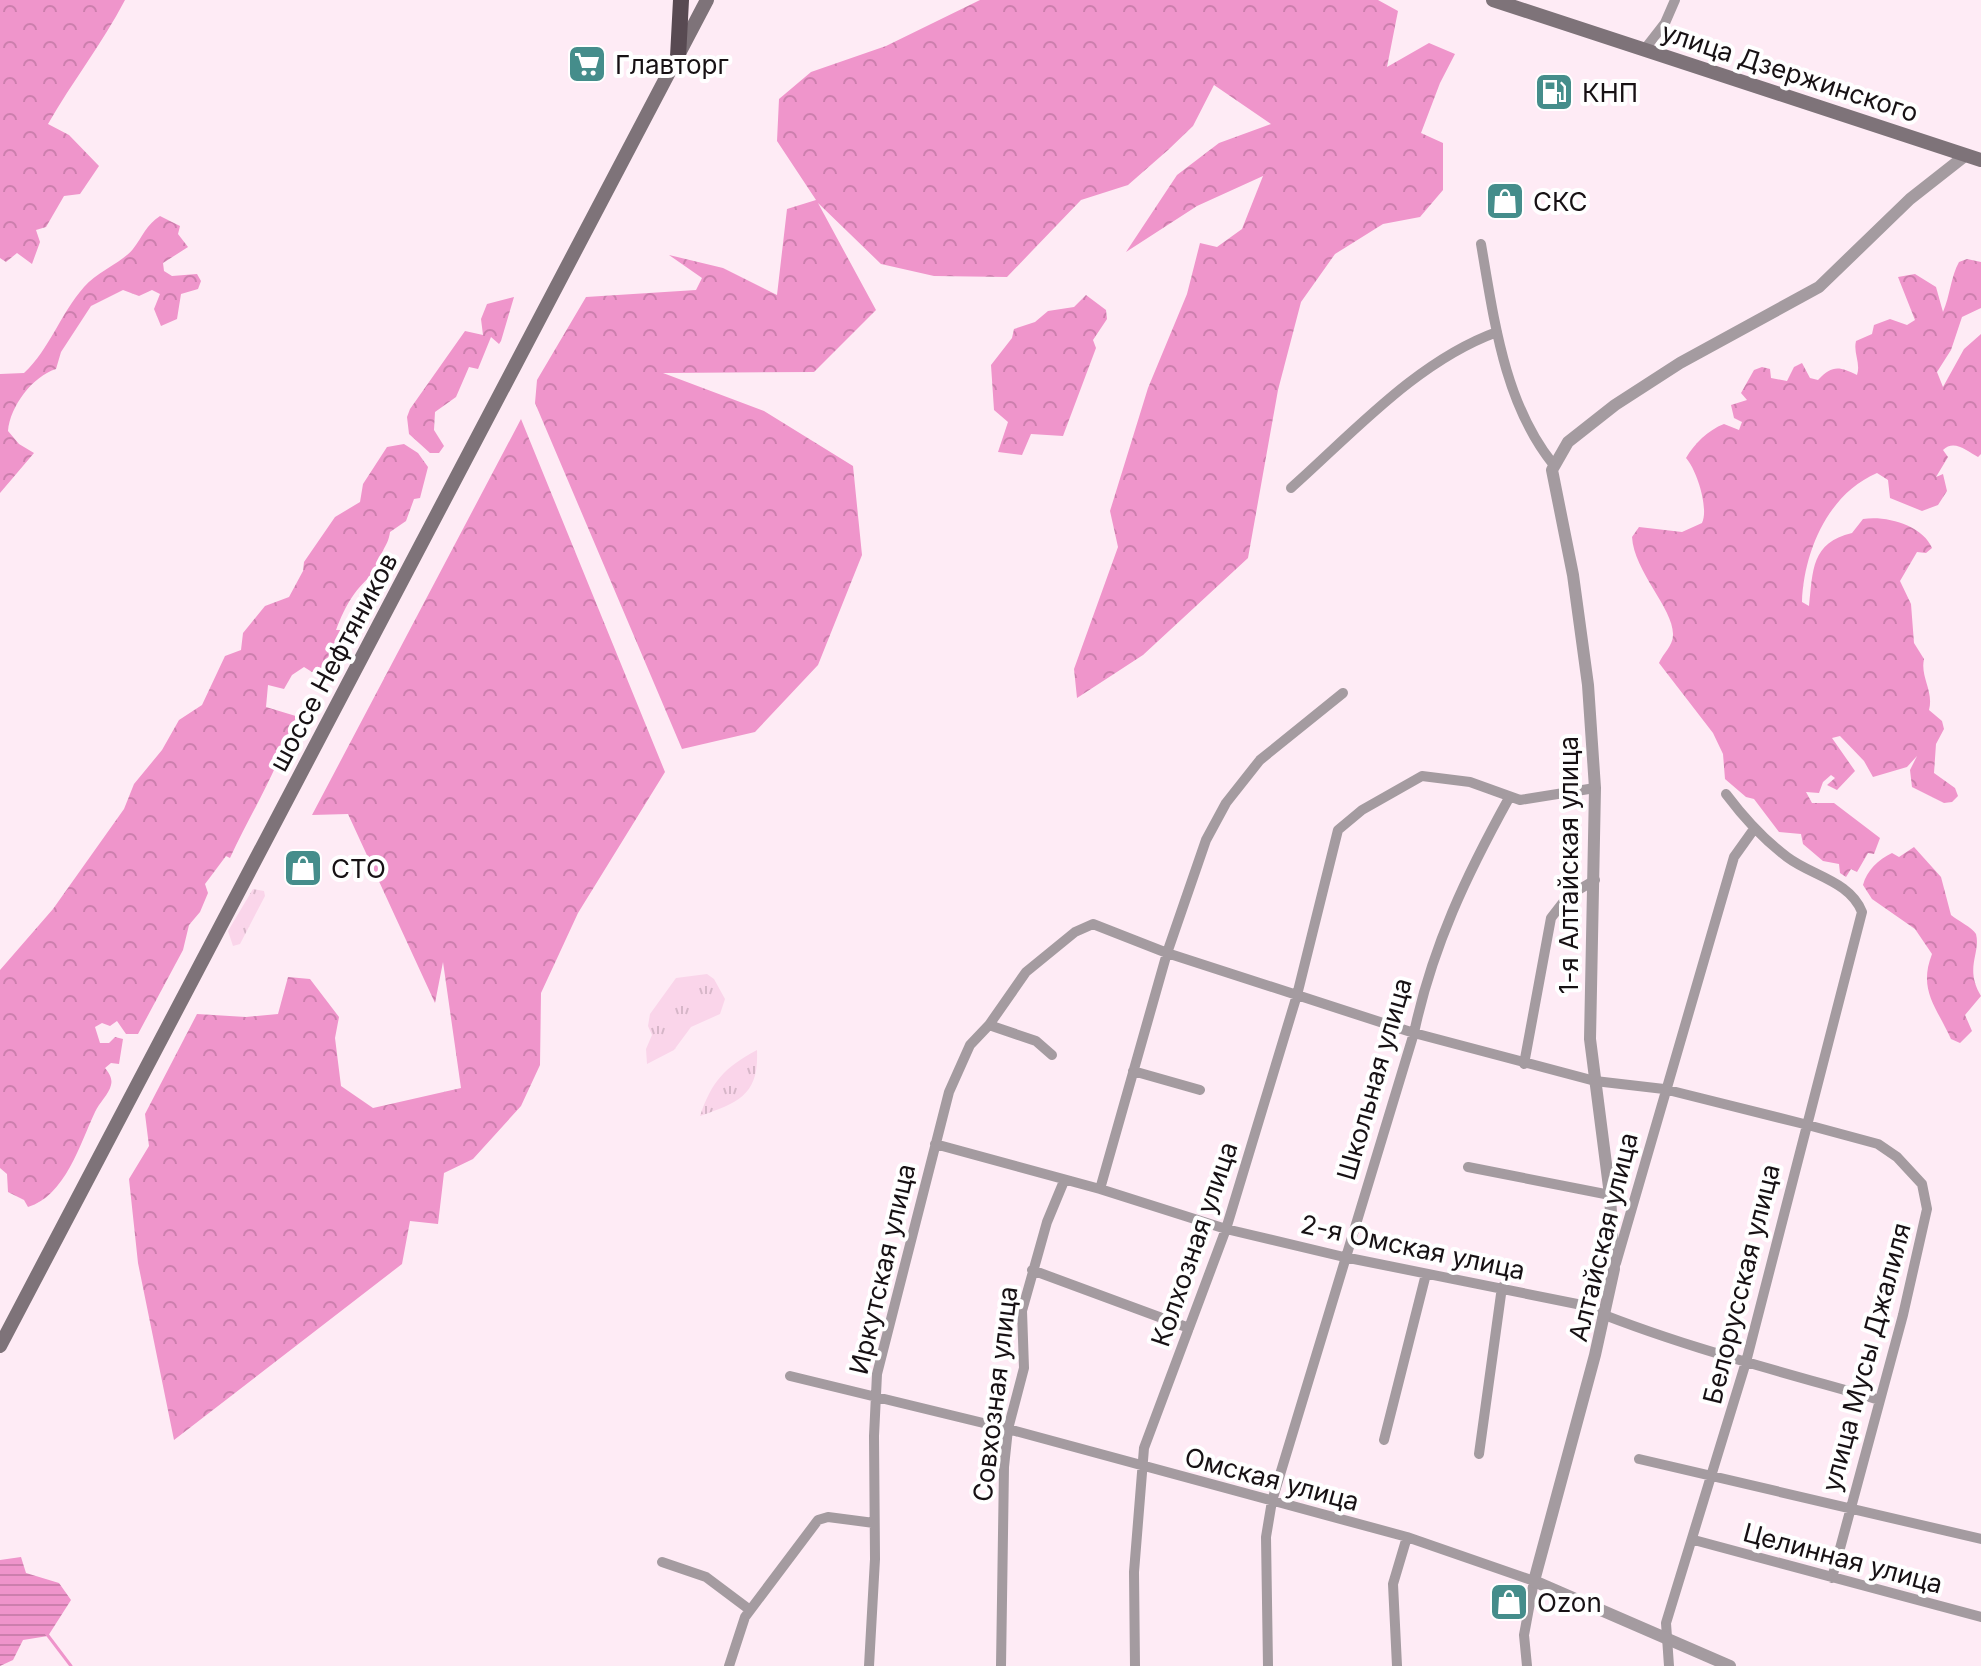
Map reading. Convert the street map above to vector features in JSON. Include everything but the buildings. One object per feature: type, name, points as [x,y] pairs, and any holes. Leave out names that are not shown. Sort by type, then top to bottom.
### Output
[{"type":"highway","points":[[678,57],[681,0]]},
{"type":"main road","name":"шоссе Нефтяников","points":[[0,1346],[707,0]]},
{"type":"main road","points":[[688,38],[715,0]]},
{"type":"main road","name":"улица Дзержинского","points":[[1493,0],[1974,157]]},
{"type":"street","points":[[1644,50],[1665,23],[1675,0]]},
{"type":"street","points":[[1553,464],[1568,442],[1627,397],[1680,363],[1819,287],[1910,199],[1974,157]]},
{"type":"street","name":"1-я Алтайская улица","points":[[1481,244],[1501,355],[1535,441],[1553,464],[1552,486],[1584,641],[1595,788],[1590,1021],[1610,1195],[1614,1269]]},
{"type":"street","points":[[1291,488],[1419,375],[1497,332]]},
{"type":"street","points":[[1100,1189],[1167,953],[1206,840],[1226,803],[1260,760],[1343,693]]},
{"type":"street","name":"Колхозная улица","points":[[1135,1666],[1134,1572],[1140,1468],[1226,1229],[1297,995],[1334,841],[1343,825],[1362,810],[1422,776],[1470,782],[1509,798]]},
{"type":"street","points":[[1509,798],[1541,799],[1595,788]]},
{"type":"street","points":[[1726,794],[1754,829]]},
{"type":"street","name":"Школьная улица","points":[[1268,1666],[1266,1526],[1272,1501],[1414,1033],[1428,971],[1446,922],[1509,798]]},
{"type":"street","name":"Белорусская улица","points":[[1669,1666],[1666,1623],[1694,1540],[1746,1362],[1804,1124],[1862,912],[1849,891],[1797,864],[1754,829]]},
{"type":"street","name":"Алтайская улица","points":[[1527,1666],[1524,1635],[1534,1581],[1614,1269],[1734,857],[1754,829]]},
{"type":"street","points":[[1524,1064],[1551,918],[1568,896],[1595,880]]},
{"type":"street","name":"Иркутская улица","points":[[869,1666],[875,1559],[879,1363],[949,1092],[966,1051],[989,1025],[1026,972],[1075,932],[1100,925],[1167,953]]},
{"type":"street","points":[[1167,953],[1414,1033],[1524,1064],[1595,1081],[1664,1089],[1804,1124]]},
{"type":"street","points":[[989,1025],[1036,1041],[1052,1055]]},
{"type":"street","points":[[1133,1071],[1200,1090]]},
{"type":"street","name":"улица Мусы Джалиля","points":[[1804,1124],[1878,1144],[1897,1157],[1926,1191],[1927,1209],[1832,1578]]},
{"type":"street","name":"2-я Омская улица","points":[[935,1144],[1100,1189],[1226,1229],[1344,1257],[1577,1304],[1603,1317],[1880,1400]]},
{"type":"street","points":[[1468,1167],[1610,1195]]},
{"type":"street","name":"Совхозная улица","points":[[1001,1666],[1004,1467],[1008,1429],[1024,1368],[1022,1311],[1032,1270],[1064,1181]]},
{"type":"street","points":[[1032,1270],[1189,1328]]},
{"type":"street","points":[[1384,1440],[1426,1274]]},
{"type":"street","points":[[1479,1454],[1502,1287]]},
{"type":"street","name":"Омская улица","points":[[790,1376],[1008,1429],[1140,1468],[1407,1537],[1534,1581],[1730,1666]]},
{"type":"street","points":[[1639,1459],[1691,1472],[1714,1474],[1981,1539]]},
{"type":"street","points":[[729,1666],[738,1631],[750,1610],[818,1520],[828,1517],[874,1523]]},
{"type":"street","points":[[1397,1666],[1393,1584],[1407,1537]]},
{"type":"street","name":"Целинная улица","points":[[1694,1540],[1981,1617]]},
{"type":"street","points":[[662,1562],[706,1577],[750,1610]]},
{"type":"green space","points":[[0,0],[125,0],[48,124],[69,135],[99,166],[80,194],[64,196],[46,227],[36,230],[40,242],[32,264],[17,253],[6,262],[0,258]]},
{"type":"green space","points":[[980,0],[1378,0],[1398,11],[1387,67],[1429,43],[1455,54],[1421,133],[1443,143],[1443,190],[1420,217],[1383,224],[1335,254],[1301,302],[1278,390],[1248,558],[1143,655],[1077,698],[1074,669],[1118,547],[1110,511],[1148,388],[1187,294],[1200,243],[1217,247],[1242,229],[1263,176],[1197,206],[1126,252],[1177,175],[1219,143],[1271,124],[1214,85],[1193,126],[1168,150],[1128,185],[1081,200],[1007,277],[934,276],[881,264],[818,203],[876,310],[814,372],[663,373],[764,411],[853,466],[862,555],[818,665],[755,732],[682,749],[535,403],[537,380],[586,297],[696,290],[702,278],[669,255],[723,268],[777,295],[787,209],[816,200],[777,141],[779,99],[811,72],[886,46]]},
{"type":"green space","points":[[160,216],[180,226],[178,234],[188,247],[163,263],[164,271],[172,276],[197,274],[201,281],[198,289],[181,294],[177,319],[161,326],[154,309],[160,294],[152,290],[139,296],[123,290],[91,306],[61,352],[56,369],[31,385],[13,412],[8,431],[19,444],[34,453],[0,493],[0,374],[24,373],[41,353],[84,287],[129,253]]},
{"type":"green space","points":[[1967,259],[1981,262],[1981,308],[1962,317],[1951,350],[1937,372],[1943,387],[1964,349],[1981,334],[1981,454],[1978,457],[1956,446],[1943,450],[1948,457],[1936,477],[1943,474],[1947,491],[1938,505],[1922,511],[1890,498],[1888,480],[1877,473],[1860,482],[1832,510],[1822,526],[1804,583],[1802,602],[1809,606],[1814,570],[1821,551],[1852,533],[1863,519],[1902,523],[1921,533],[1932,548],[1926,553],[1917,552],[1900,581],[1911,604],[1914,643],[1924,659],[1929,710],[1942,721],[1944,729],[1936,744],[1934,773],[1955,788],[1958,796],[1952,802],[1944,803],[1912,787],[1910,770],[1917,756],[1907,767],[1873,777],[1864,761],[1840,736],[1832,738],[1855,771],[1837,790],[1827,785],[1835,778],[1831,775],[1823,782],[1819,793],[1806,792],[1812,803],[1834,803],[1880,838],[1874,854],[1868,853],[1857,872],[1851,869],[1846,877],[1840,873],[1839,864],[1823,861],[1803,844],[1801,834],[1779,832],[1754,799],[1746,797],[1725,779],[1723,754],[1713,733],[1659,663],[1671,643],[1672,625],[1639,563],[1632,537],[1639,527],[1682,532],[1702,523],[1704,509],[1701,490],[1686,458],[1712,430],[1724,424],[1739,430],[1742,422],[1734,418],[1731,405],[1747,400],[1741,393],[1754,370],[1762,367],[1770,369],[1771,378],[1787,381],[1794,367],[1802,363],[1810,378],[1818,380],[1836,368],[1857,375],[1856,341],[1872,334],[1874,325],[1890,319],[1907,325],[1915,320],[1898,277],[1915,274],[1936,287],[1943,312],[1956,268],[1959,262]]},
{"type":"green space","points":[[1086,295],[1106,310],[1107,319],[1093,340],[1096,348],[1063,436],[1031,434],[1022,455],[998,452],[1008,422],[994,410],[991,365],[1012,338],[1014,329],[1035,322],[1048,311],[1074,307]]},
{"type":"green space","points":[[514,297],[499,344],[491,337],[478,369],[469,367],[456,397],[435,412],[434,430],[444,446],[439,453],[430,453],[409,434],[407,417],[410,409],[465,331],[483,335],[481,319],[487,304]]},
{"type":"green space","points":[[521,419],[665,772],[578,913],[541,993],[540,1065],[521,1106],[473,1159],[444,1173],[438,1224],[410,1221],[402,1264],[174,1440],[138,1263],[129,1179],[149,1146],[145,1114],[197,1014],[246,1017],[278,1014],[288,977],[310,979],[339,1017],[335,1038],[341,1086],[373,1108],[461,1088],[443,962],[435,1003],[348,814],[312,815]]},
{"type":"green space","points":[[404,444],[418,453],[428,467],[420,498],[414,499],[406,521],[390,532],[377,571],[357,590],[348,604],[336,630],[340,630],[340,638],[320,670],[312,672],[304,667],[292,675],[284,689],[268,685],[266,707],[299,717],[291,739],[286,741],[230,858],[226,856],[205,884],[208,893],[200,912],[189,925],[183,950],[138,1034],[126,1034],[117,1021],[110,1026],[102,1023],[95,1027],[100,1043],[109,1043],[115,1037],[123,1039],[119,1064],[111,1063],[105,1068],[111,1078],[110,1088],[62,1181],[41,1201],[28,1207],[24,1200],[8,1192],[7,1174],[0,1168],[0,970],[53,909],[124,809],[134,784],[162,750],[179,720],[202,705],[225,656],[241,650],[243,633],[265,606],[289,597],[303,571],[304,562],[335,517],[360,502],[363,484],[387,447]]},
{"type":"green space","points":[[1914,847],[1941,877],[1951,915],[1976,934],[1973,969],[1981,996],[1965,1015],[1972,1031],[1960,1043],[1951,1039],[1931,998],[1927,978],[1932,954],[1915,929],[1872,899],[1863,885],[1870,870],[1882,859],[1892,853],[1899,857]]},
{"type":"green space","points":[[253,889],[264,891],[265,896],[240,944],[233,946],[228,931]]},
{"type":"green space","points":[[707,974],[714,979],[725,999],[720,1014],[691,1027],[674,1050],[647,1064],[646,1049],[652,1035],[648,1026],[650,1014],[676,978]]},
{"type":"green space","points":[[757,1050],[754,1077],[744,1095],[700,1116],[709,1093],[721,1077]]},
{"type":"shaded area","points":[[21,1557],[26,1573],[59,1583],[71,1600],[48,1636],[23,1640],[13,1660],[0,1666],[0,1560]]},
{"type":"waterway","points":[[46,1633],[71,1666]]},
{"type":"place","name":"Главторг","points":[[587,64]]},
{"type":"place","name":"КНП","points":[[1554,92]]},
{"type":"place","name":"СКС","points":[[1505,201]]},
{"type":"place","name":"СТО","points":[[303,868]]},
{"type":"place","name":"Ozon","points":[[1509,1602]]}]
